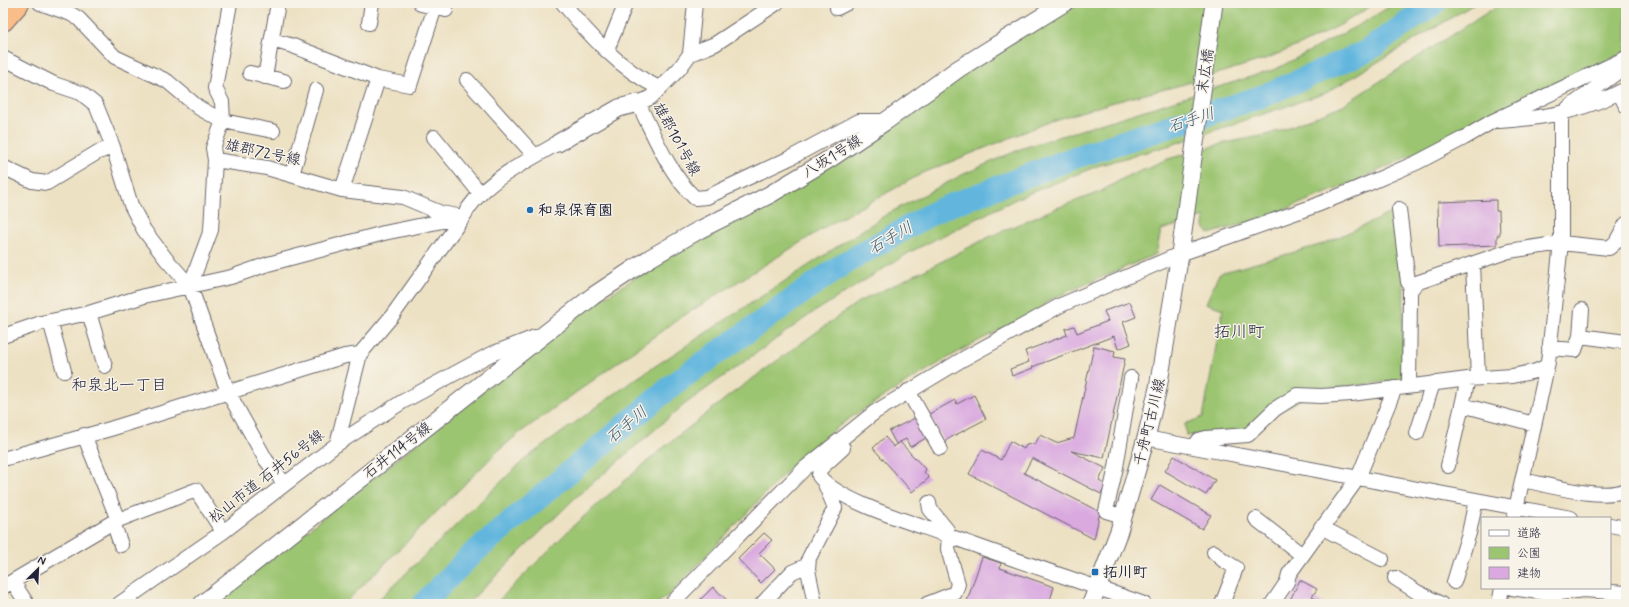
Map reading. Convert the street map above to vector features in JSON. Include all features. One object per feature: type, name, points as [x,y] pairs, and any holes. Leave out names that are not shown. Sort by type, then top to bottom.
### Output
[{"type":"highway","points":[[3,20],[18,3]]},
{"type":"street","name":"雄郡72号線","points":[[40,3],[71,14],[79,19],[115,57],[167,81],[199,108],[223,121],[213,148],[215,160],[267,168],[342,190],[403,197],[441,213],[463,216]]},
{"type":"street","points":[[230,3],[215,88],[222,102],[223,121],[273,131]]},
{"type":"street","points":[[265,77],[278,3]]},
{"type":"street","points":[[369,23],[372,3]]},
{"type":"street","points":[[563,3],[580,24],[632,73],[659,88]]},
{"type":"street","points":[[607,50],[626,3]]},
{"type":"street","points":[[695,3],[690,54],[715,44],[777,3]]},
{"type":"street","name":"八坂1号線","points":[[592,296],[663,251],[700,230],[769,195],[831,158],[886,121],[958,69],[1064,3]]},
{"type":"street","name":"末広橋","points":[[1182,234],[1214,3]]},
{"type":"street","points":[[272,40],[293,46],[378,79],[410,85],[440,9],[421,4]]},
{"type":"street","name":"雄郡101号線","points":[[690,54],[679,69],[650,98],[638,103],[685,189],[695,198],[707,197],[790,158],[859,121],[886,121]]},
{"type":"street","points":[[3,58],[54,84],[81,93],[96,105],[113,148],[131,205],[144,230],[166,259],[190,286],[228,392],[266,460],[284,483]]},
{"type":"street","points":[[671,604],[805,468],[860,423],[908,392],[1061,305],[1180,254],[1317,205],[1418,162],[1493,121],[1626,58]]},
{"type":"street","points":[[1561,113],[1626,66]]},
{"type":"street","points":[[250,73],[284,81]]},
{"type":"street","points":[[342,190],[378,79]]},
{"type":"street","points":[[467,80],[536,156]]},
{"type":"street","points":[[292,175],[316,90]]},
{"type":"street","points":[[1493,121],[1532,119],[1584,108],[1622,91],[1626,106]]},
{"type":"street","points":[[3,459],[345,356],[360,354],[392,316],[471,203],[480,193],[558,142],[619,108],[638,103]]},
{"type":"street","points":[[1515,513],[1547,366],[1561,243],[1561,113]]},
{"type":"street","points":[[434,137],[480,193]]},
{"type":"street","points":[[3,167],[32,181],[47,183],[98,152],[113,148]]},
{"type":"street","points":[[190,286],[211,230],[215,160]]},
{"type":"street","points":[[1399,209],[1408,282],[1412,286]]},
{"type":"street","points":[[3,336],[50,321],[89,313],[144,296],[231,278],[268,264],[384,234],[463,216]]},
{"type":"street","points":[[1409,386],[1410,297],[1412,286],[1416,283],[1509,251],[1561,243],[1609,248],[1616,242],[1626,224]]},
{"type":"street","name":"千舟町古川線","points":[[1091,604],[1123,516],[1146,438],[1158,388],[1182,234]]},
{"type":"street","points":[[1448,466],[1462,405],[1473,378],[1473,264]]},
{"type":"street","name":"石井114号線","points":[[202,604],[592,296]]},
{"type":"street","points":[[1549,348],[1575,350],[1580,336],[1582,310]]},
{"type":"street","points":[[89,313],[104,366]]},
{"type":"street","points":[[50,321],[64,371]]},
{"type":"street","points":[[337,444],[402,402],[475,362],[541,335]]},
{"type":"street","points":[[1580,336],[1626,342]]},
{"type":"street","name":"松山市道 石井56号線","points":[[119,604],[223,532],[284,483],[337,444],[358,370],[360,354]]},
{"type":"street","points":[[1194,447],[1199,440],[1206,438],[1248,435],[1275,409],[1297,395],[1321,396],[1473,378],[1524,374],[1547,366]]},
{"type":"street","points":[[1123,516],[1106,511],[1116,467],[1131,378]]},
{"type":"street","points":[[1423,427],[1433,383]]},
{"type":"street","points":[[1272,604],[1287,582],[1289,574],[1321,527],[1358,478],[1395,388]]},
{"type":"street","points":[[908,392],[940,448]]},
{"type":"street","points":[[1462,405],[1534,424]]},
{"type":"street","points":[[815,604],[808,565],[813,547],[834,514],[835,508],[825,484],[819,476],[820,469],[858,434],[860,423]]},
{"type":"street","points":[[84,435],[115,521],[122,545]]},
{"type":"street","points":[[1146,438],[1476,500],[1515,513],[1560,517]]},
{"type":"street","points":[[1522,480],[1603,495],[1619,493],[1626,490]]},
{"type":"street","points":[[825,484],[877,510],[1144,604]]},
{"type":"street","points":[[27,604],[7,581],[115,521],[196,490],[223,532]]},
{"type":"street","points":[[1454,582],[1469,532],[1476,500]]},
{"type":"street","points":[[927,604],[952,595],[958,588],[948,549],[949,536],[947,530],[930,509],[929,504]]},
{"type":"street","points":[[1256,519],[1302,555]]},
{"type":"street","points":[[1611,525],[1626,528]]},
{"type":"street","points":[[1321,527],[1380,553]]},
{"type":"street","points":[[1214,552],[1236,568],[1222,604]]},
{"type":"street","points":[[762,604],[792,572],[808,565]]},
{"type":"street","points":[[1395,578],[1417,592],[1441,604]]},
{"type":"street","points":[[1499,604],[1502,589]]},
{"type":"street","points":[[1519,589],[1552,594],[1583,590],[1626,593]]},
{"type":"street","points":[[1622,604],[1626,598]]},
{"type":"green space","points":[[1087,3],[1376,3],[1342,24],[1307,42],[1265,59],[1181,85],[1114,102],[1054,120],[923,173],[830,224],[680,318],[518,434],[498,451],[344,604],[214,604],[587,309],[642,273],[926,99],[1058,11]]},
{"type":"green space","points":[[1395,3],[1476,3],[1326,93],[1171,145],[1100,165],[1020,197],[910,252],[811,314],[685,404],[575,498],[467,604],[374,604],[525,459],[634,380],[887,214],[964,174],[1023,148],[1276,69],[1368,20]]},
{"type":"green space","points":[[1502,3],[1626,3],[1626,52],[1553,85],[1458,134],[1354,182],[1271,215],[1209,234],[1204,227],[1205,217],[1161,230],[1156,254],[1047,301],[1039,311],[972,344],[907,382],[847,420],[802,455],[670,594],[657,604],[495,604],[573,526],[658,452],[730,395],[858,302],[993,235],[1054,209],[1100,192],[1129,175],[1168,159],[1225,143],[1266,135],[1343,105]]},
{"type":"green space","points":[[1389,214],[1395,215],[1404,281],[1402,380],[1317,390],[1246,431],[1186,436],[1185,424],[1203,417],[1223,309],[1206,303],[1218,276],[1221,273],[1323,244]]},
{"type":"building","points":[[1496,200],[1496,211],[1499,211],[1500,235],[1497,235],[1497,245],[1439,247],[1438,202]]},
{"type":"building","points":[[1130,302],[1136,317],[1123,322],[1131,344],[1118,349],[1114,336],[1012,376],[1010,369],[1029,362],[1025,351],[1067,335],[1065,329],[1074,326],[1077,333],[1108,321],[1104,311]]},
{"type":"building","points":[[1094,346],[1115,351],[1114,357],[1125,359],[1104,458],[1071,451],[1105,468],[1099,481],[1106,485],[1101,494],[1032,458],[1024,473],[1100,512],[1094,539],[969,474],[982,450],[1001,460],[1010,441],[1024,449],[1026,445],[1035,444],[1040,435],[1056,443],[1074,438]]},
{"type":"building","points":[[974,395],[986,419],[944,441],[929,414],[955,400],[957,404]]},
{"type":"building","points":[[915,418],[926,438],[910,447],[906,439],[896,444],[889,431]]},
{"type":"building","points":[[885,437],[894,447],[900,442],[926,470],[924,472],[929,478],[912,492],[873,448]]},
{"type":"building","points":[[1174,456],[1215,480],[1206,495],[1165,471]]},
{"type":"building","points":[[1160,485],[1211,515],[1202,529],[1151,500]]},
{"type":"building","points":[[764,533],[772,540],[759,553],[775,569],[761,583],[738,559]]},
{"type":"building","points":[[982,557],[1001,563],[1000,568],[1054,587],[1049,604],[966,604]]},
{"type":"building","points":[[1300,580],[1317,589],[1312,597],[1325,604],[1288,604]]},
{"type":"building","points":[[713,587],[728,601],[725,604],[704,604],[700,600]]},
{"type":"waterway","name":"石手川","points":[[423,604],[470,556],[675,383],[843,264],[938,210],[1076,157],[1263,96],[1367,51],[1435,3]]},
{"type":"place","name":"和泉保育園","points":[[530,210]]},
{"type":"place","name":"拓川町","points":[[1095,572]]},
{"type":"district","name":"拓川町","points":[[1239,331]]},
{"type":"district","name":"和泉北一丁目","points":[[119,384]]}]
